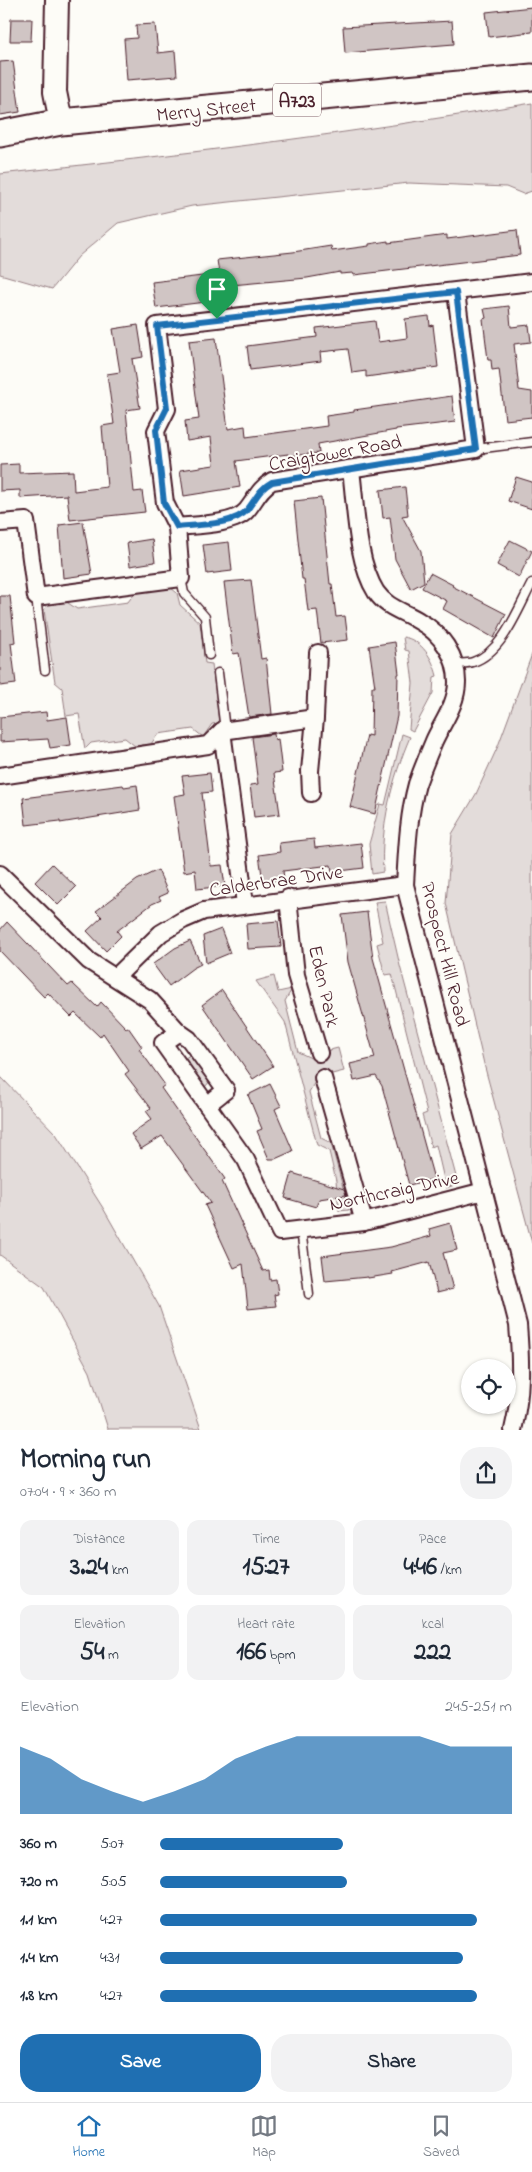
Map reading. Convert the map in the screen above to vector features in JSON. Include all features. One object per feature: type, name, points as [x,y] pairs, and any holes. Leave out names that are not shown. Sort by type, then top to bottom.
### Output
[{"type":"main road","points":[[57,0],[55,92],[61,122]]},
{"type":"main road","name":"Merry Street","points":[[0,134],[61,122],[532,77]]},
{"type":"street","points":[[0,523],[26,521],[36,597],[181,578],[177,527],[164,503],[156,430],[167,408],[157,326],[532,282]]},
{"type":"street","points":[[456,292],[476,449]]},
{"type":"street","name":"Craigtower Road","points":[[177,527],[229,520],[238,517],[246,511],[256,495],[272,482],[476,449]]},
{"type":"street","name":"Prospect Hill Road","points":[[351,470],[360,546],[368,576],[376,592],[387,605],[419,621],[437,634],[450,649],[454,664],[457,682],[454,699],[434,742],[418,784],[409,823],[405,885],[518,1325],[521,1373],[518,1411],[513,1430]]},
{"type":"street","points":[[311,793],[310,771],[318,653]]},
{"type":"street","points":[[0,776],[208,745],[222,732],[314,718]]},
{"type":"street","points":[[222,732],[245,904]]},
{"type":"street","points":[[0,874],[89,961],[150,1000],[178,1032],[189,1039],[226,1090],[207,1105]]},
{"type":"street","name":"Calderbrae Drive","points":[[116,977],[161,933],[183,920],[204,911],[288,898],[405,885]]},
{"type":"street","name":"Eden Park","points":[[288,898],[296,976],[319,1053]]},
{"type":"street","name":"Northcraig Drive","points":[[178,1032],[163,1043],[246,1160],[280,1232],[364,1222],[484,1191]]},
{"type":"street","points":[[323,1078],[364,1222]]},
{"type":"lane","points":[[476,449],[532,442]]},
{"type":"lane","points":[[181,578],[184,593],[205,617],[209,656]]},
{"type":"lane","points":[[454,664],[472,662],[484,657],[498,645],[532,583]]},
{"type":"lane","points":[[36,597],[45,670]]},
{"type":"lane","points":[[218,673],[224,722],[222,732]]},
{"type":"lane","points":[[301,1229],[308,1294]]},
{"type":"shaded area","points":[[532,103],[532,191],[523,194],[506,187],[409,183],[192,206],[118,223],[79,256],[52,289],[0,274],[0,174],[267,143]]},
{"type":"shaded area","points":[[170,587],[177,593],[180,605],[200,623],[205,663],[212,664],[219,723],[212,724],[203,737],[193,729],[158,734],[151,744],[135,746],[125,738],[91,743],[85,749],[79,714],[66,716],[62,688],[55,682],[44,610],[48,603],[65,601],[77,609],[128,602],[136,591]]},
{"type":"shaded area","points":[[403,637],[416,642],[426,651],[433,663],[437,676],[434,677],[433,693],[413,731],[409,729],[413,683],[409,651],[405,650]]},
{"type":"shaded area","points":[[532,654],[532,1243],[484,1064],[446,903],[452,834],[476,794],[498,746]]},
{"type":"shaded area","points":[[402,734],[410,737],[398,769],[385,820],[383,872],[372,874],[369,844],[380,804],[385,805]]},
{"type":"shaded area","points":[[385,901],[400,966],[458,1184],[446,1188],[436,1145],[431,1147],[422,1115],[427,1113],[392,974],[385,975],[377,944],[383,942],[375,902]]},
{"type":"shaded area","points":[[274,976],[278,992],[292,989],[285,1001],[298,1052],[311,1058],[338,1048],[344,1071],[315,1076],[316,1080],[309,1092],[321,1138],[331,1143],[349,1210],[339,1211],[336,1181],[329,1151],[317,1145],[285,1022],[256,981]]},
{"type":"shaded area","points":[[190,1055],[193,1056],[211,1080],[205,1087],[202,1086],[184,1062],[185,1058]]},
{"type":"shaded area","points":[[0,1076],[56,1134],[103,1208],[159,1306],[201,1429],[108,1429],[90,1372],[44,1287],[0,1255]]},
{"type":"building","points":[[532,7],[532,32],[489,37],[486,12]]},
{"type":"building","points":[[11,19],[32,19],[31,41],[10,41]]},
{"type":"building","points":[[452,21],[454,44],[345,53],[343,27]]},
{"type":"building","points":[[155,24],[158,53],[175,51],[177,76],[127,80],[124,39],[137,38],[136,25]]},
{"type":"building","points":[[13,61],[20,112],[0,115],[0,62]]},
{"type":"building","points":[[517,230],[520,255],[354,275],[353,273],[340,274],[340,272],[307,278],[221,286],[217,260],[331,246],[332,251],[369,246],[369,244],[388,241],[388,243],[447,235],[447,239]]},
{"type":"building","points":[[219,274],[222,300],[156,308],[152,282]]},
{"type":"building","points":[[509,306],[511,327],[529,325],[531,342],[514,344],[519,390],[532,392],[532,417],[505,420],[499,369],[492,370],[491,360],[488,360],[483,319],[486,318],[484,309]]},
{"type":"building","points":[[429,316],[430,326],[433,325],[438,367],[366,377],[366,371],[352,373],[348,349],[320,352],[321,361],[250,370],[247,346],[317,337],[316,328],[375,321],[378,342],[407,338],[405,319]]},
{"type":"building","points":[[138,325],[143,357],[132,359],[140,408],[126,410],[134,492],[142,491],[145,512],[70,520],[67,495],[20,498],[20,490],[0,491],[0,465],[19,464],[19,473],[73,471],[74,491],[107,487],[102,426],[114,424],[107,374],[120,372],[113,329]]},
{"type":"building","points":[[216,338],[228,429],[245,426],[246,437],[327,426],[326,416],[354,412],[354,410],[452,396],[455,422],[396,429],[318,444],[319,453],[288,456],[288,454],[236,461],[240,487],[184,496],[180,470],[214,465],[211,437],[187,441],[185,421],[199,419],[189,341]]},
{"type":"building","points":[[516,477],[532,482],[532,509],[508,501]]},
{"type":"building","points":[[405,487],[408,515],[402,516],[421,551],[424,582],[411,589],[395,559],[390,517],[383,518],[380,490]]},
{"type":"building","points":[[321,498],[330,584],[332,584],[336,617],[345,616],[348,640],[321,643],[317,610],[308,611],[304,579],[302,579],[294,501]]},
{"type":"building","points":[[83,522],[92,574],[63,578],[59,525]]},
{"type":"building","points":[[152,539],[155,562],[130,566],[127,543]]},
{"type":"building","points":[[510,540],[532,551],[519,577],[497,565]]},
{"type":"building","points":[[229,542],[232,571],[207,574],[203,545]]},
{"type":"building","points":[[430,573],[506,614],[494,638],[443,609],[447,601],[422,588]]},
{"type":"building","points":[[251,580],[261,659],[266,658],[272,714],[249,717],[239,653],[233,654],[224,582]]},
{"type":"building","points":[[0,596],[10,596],[15,642],[11,643],[16,684],[0,686]]},
{"type":"building","points":[[395,642],[399,674],[397,716],[375,814],[350,807],[367,735],[371,736],[372,687],[375,687],[369,646]]},
{"type":"building","points":[[46,712],[47,720],[67,717],[71,745],[50,748],[48,739],[0,742],[0,717]]},
{"type":"building","points":[[274,734],[275,740],[278,739],[282,772],[274,773],[280,814],[254,817],[250,785],[258,784],[252,737]]},
{"type":"building","points":[[210,773],[212,792],[202,793],[211,866],[222,865],[225,886],[197,889],[195,870],[184,872],[174,796],[185,794],[182,776]]},
{"type":"building","points":[[123,785],[124,787],[137,785],[140,810],[60,823],[60,821],[26,825],[23,798]]},
{"type":"building","points":[[314,839],[315,848],[361,843],[364,868],[332,872],[331,865],[283,871],[284,879],[263,882],[259,855],[280,852],[279,843]]},
{"type":"building","points":[[52,864],[76,887],[58,905],[35,882]]},
{"type":"building","points":[[158,870],[168,893],[159,897],[161,900],[152,904],[117,931],[121,936],[106,951],[87,931],[102,917],[96,911],[137,880]]},
{"type":"building","points":[[367,912],[373,958],[434,1179],[409,1185],[382,1086],[376,1076],[354,1081],[350,1064],[375,1058],[348,962],[342,915]]},
{"type":"building","points":[[278,921],[281,947],[248,949],[246,924]]},
{"type":"building","points":[[7,922],[68,986],[72,983],[97,1007],[101,1002],[126,1028],[128,1027],[142,1047],[139,1049],[165,1085],[161,1088],[225,1179],[222,1181],[263,1271],[269,1270],[270,1280],[276,1279],[278,1294],[274,1295],[276,1306],[248,1309],[243,1264],[234,1268],[205,1205],[211,1203],[162,1136],[141,1149],[131,1134],[152,1119],[146,1111],[151,1108],[125,1074],[129,1071],[103,1033],[100,1037],[75,1013],[71,1017],[48,993],[44,997],[0,951],[0,930]]},
{"type":"building","points":[[221,929],[230,953],[206,963],[203,936]]},
{"type":"building","points":[[190,941],[201,964],[169,986],[153,964],[175,948]]},
{"type":"building","points":[[222,990],[273,1066],[253,1079],[202,1005]]},
{"type":"building","points":[[270,1084],[281,1106],[275,1109],[293,1151],[275,1159],[269,1159],[257,1131],[262,1129],[248,1095]]},
{"type":"building","points":[[292,1173],[344,1189],[346,1195],[319,1199],[316,1207],[285,1198]]},
{"type":"building","points":[[450,1223],[457,1250],[443,1253],[453,1289],[437,1293],[429,1262],[392,1272],[393,1274],[325,1281],[322,1256],[391,1247],[431,1236],[429,1229]]},
{"type":"route","points":[[456,292],[476,449],[272,482],[264,486],[246,511],[238,517],[229,520],[177,527],[164,503],[156,430],[167,408],[157,326],[217,319],[456,292]]}]
